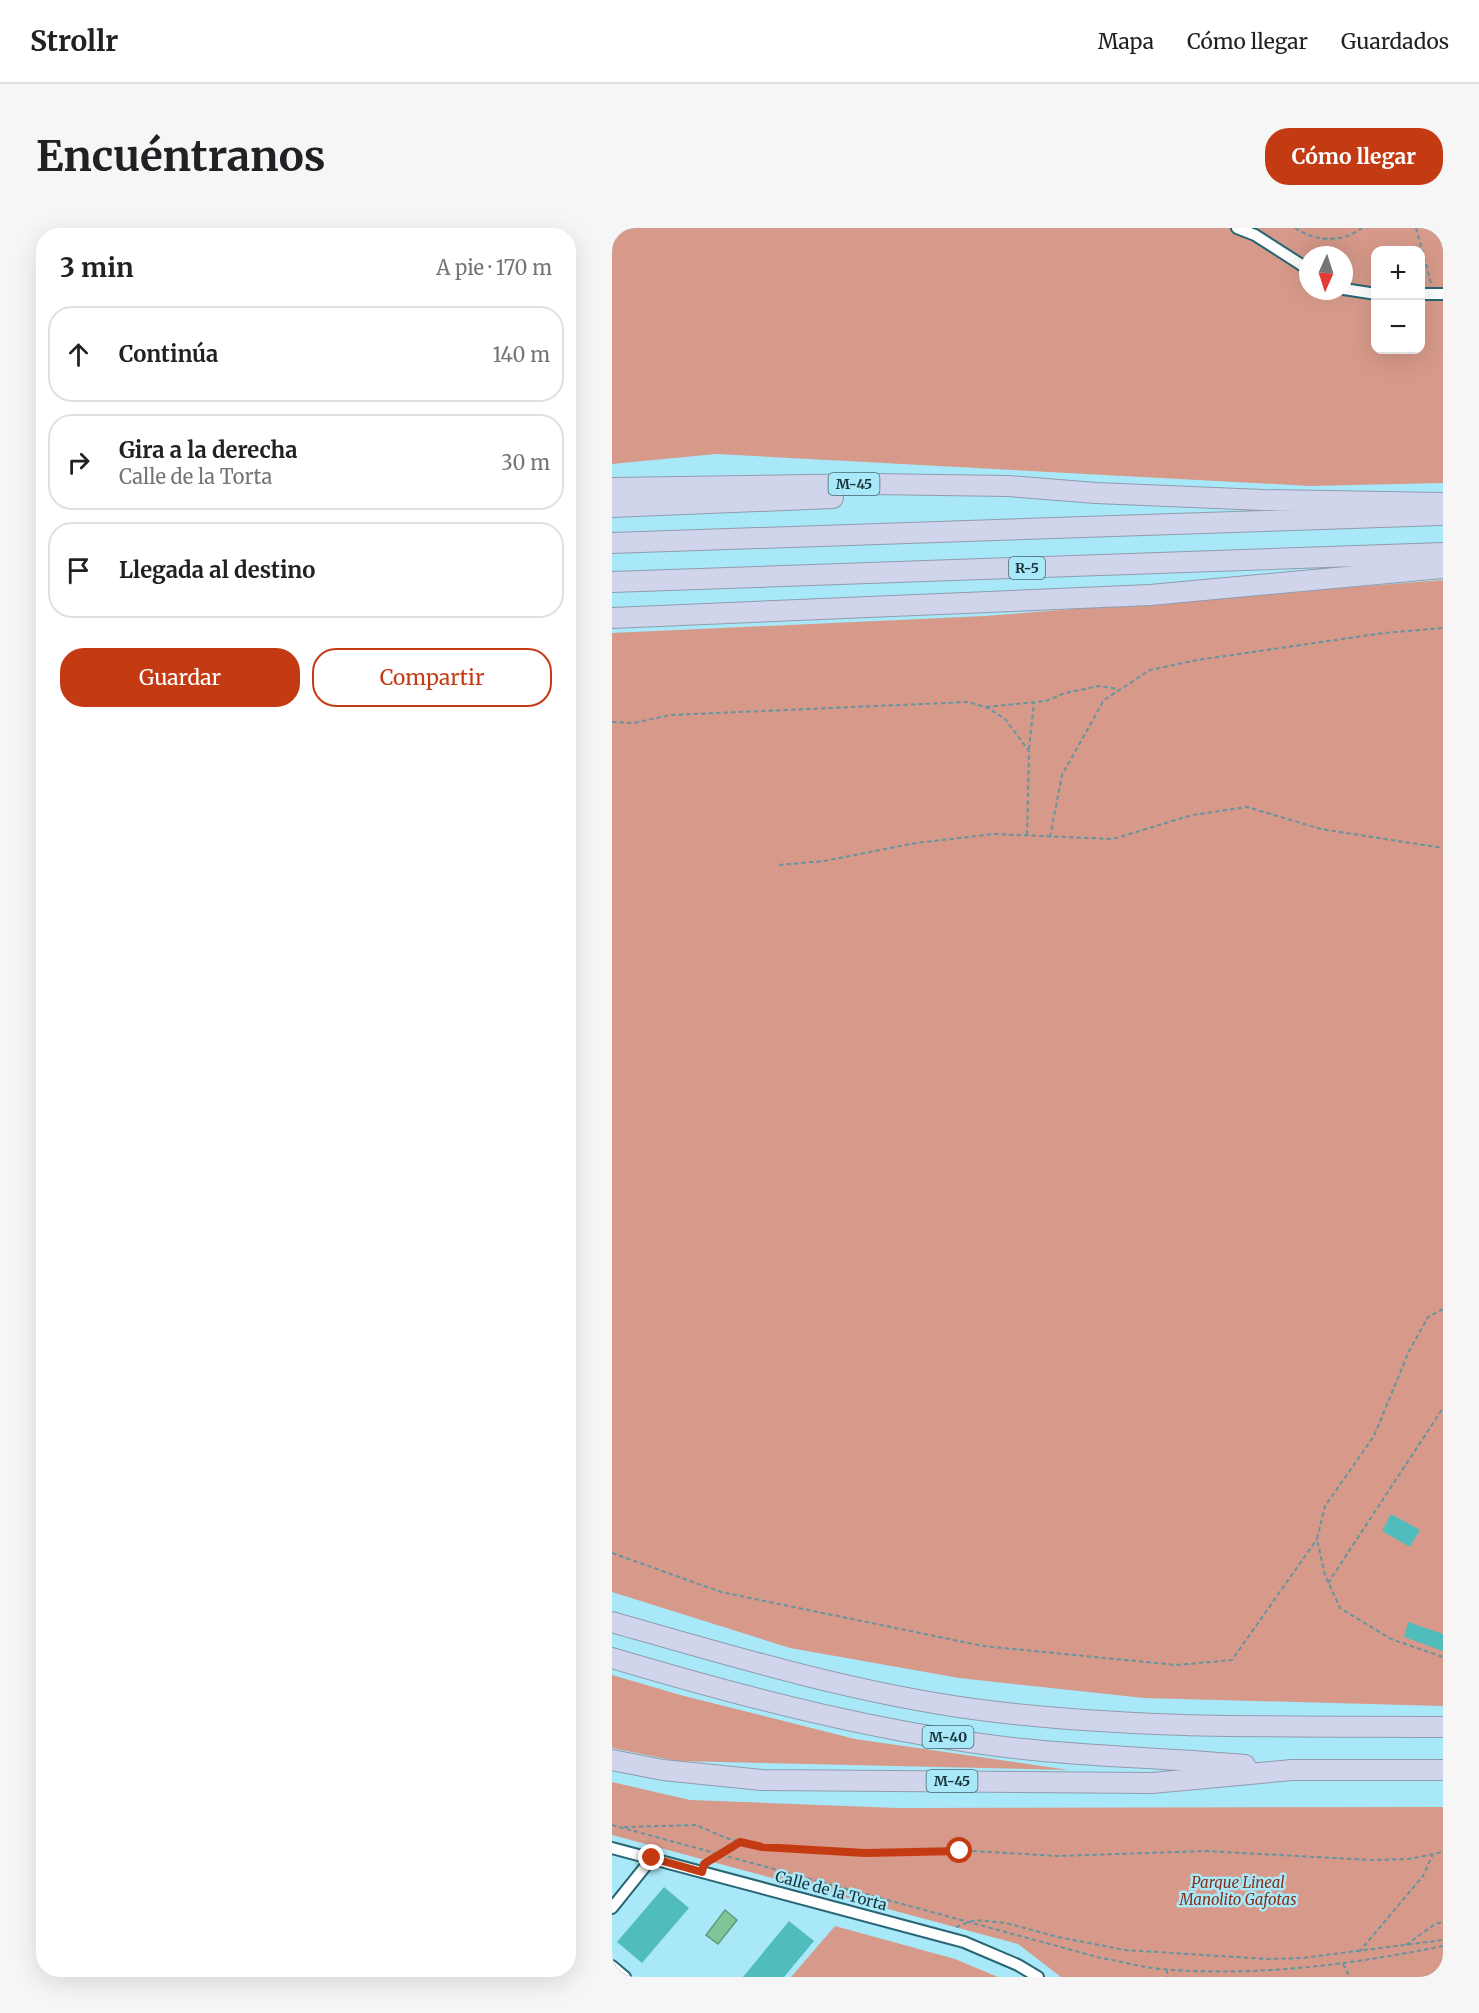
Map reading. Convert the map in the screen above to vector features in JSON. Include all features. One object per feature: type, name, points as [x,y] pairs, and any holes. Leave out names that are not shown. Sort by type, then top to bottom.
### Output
[{"type":"highway","name":"M-45","points":[[612,488],[872,484],[1008,486],[1096,494]]},
{"type":"highway","points":[[612,507],[817,498],[1096,494],[1263,500],[1443,502]]},
{"type":"highway","points":[[612,543],[1443,515]]},
{"type":"highway","name":"R-5","points":[[612,582],[1443,553]]},
{"type":"highway","points":[[612,618],[1150,595],[1443,568]]},
{"type":"highway","points":[[612,624],[702,614]]},
{"type":"highway","points":[[612,1609],[728,1645],[769,1667]]},
{"type":"highway","name":"M-40","points":[[612,1622],[769,1667],[857,1689],[972,1709],[1108,1723],[1443,1727]]},
{"type":"highway","name":"M-40","points":[[612,1658],[689,1681],[857,1723],[1023,1749],[1292,1770],[1443,1770]]},
{"type":"highway","name":"M-45","points":[[612,1760],[663,1770],[762,1780],[1152,1783],[1292,1770]]},
{"type":"street","points":[[1237,228],[1255,235],[1299,263]]},
{"type":"street","points":[[1353,291],[1371,293]]},
{"type":"street","points":[[1426,294],[1443,294]]},
{"type":"street","name":"Calle de la Torta","points":[[612,1848],[964,1942],[1018,1965],[1038,1977]]},
{"type":"street","points":[[612,1908],[652,1858]]},
{"type":"street","points":[[612,1965],[625,1977]]},
{"type":"path","points":[[1295,228],[1311,237],[1328,239],[1348,236],[1362,228]]},
{"type":"path","points":[[1416,228],[1431,282],[1426,294]]},
{"type":"path","points":[[1050,837],[1062,775],[1104,700],[1150,670],[1197,660],[1384,633],[1443,628]]},
{"type":"path","points":[[982,707],[1046,701],[1065,693],[1099,686],[1118,689]]},
{"type":"path","points":[[612,722],[633,723],[671,715],[968,702],[1005,719],[1029,751]]},
{"type":"path","points":[[1027,836],[1029,751],[1034,702]]},
{"type":"path","points":[[779,865],[824,861],[916,843],[994,834],[1113,839],[1192,815],[1247,807],[1321,829],[1443,849]]},
{"type":"path","points":[[612,1553],[721,1592],[972,1644],[1176,1665],[1232,1659],[1317,1539],[1325,1506],[1374,1436],[1409,1351],[1428,1317],[1443,1310]]},
{"type":"path","points":[[1328,1583],[1443,1408]]},
{"type":"path","points":[[1317,1539],[1328,1583],[1340,1608],[1391,1639],[1443,1657]]},
{"type":"path","points":[[612,1825],[1101,1958],[1167,1969],[1254,1972],[1343,1964],[1443,1946]]},
{"type":"path","points":[[616,1833],[618,1827],[696,1825],[740,1842],[762,1847],[865,1853],[968,1851],[1058,1856],[1206,1851],[1371,1860],[1409,1859],[1443,1852]]},
{"type":"path","points":[[702,1872],[704,1864],[740,1842]]},
{"type":"path","points":[[1359,1952],[1424,1876],[1433,1853]]},
{"type":"path","points":[[933,1934],[971,1922],[1006,1923],[1058,1937],[1125,1950],[1267,1959],[1359,1952],[1443,1940]]},
{"type":"path","points":[[1406,1945],[1435,1924],[1443,1922]]},
{"type":"path","points":[[1343,1964],[1350,1977]]},
{"type":"path","points":[[1167,1969],[1167,1977]]},
{"type":"path","points":[[1254,1972],[1254,1977]]},
{"type":"green space","points":[[612,228],[1443,228],[1443,483],[1310,486],[716,454],[612,464]]},
{"type":"green space","points":[[1443,580],[1443,1706],[1144,1698],[959,1678],[790,1648],[612,1592],[612,633],[985,616]]},
{"type":"green space","points":[[612,1675],[684,1696],[855,1739],[1069,1770],[676,1761],[612,1748]]},
{"type":"green space","name":"Parque Lineal Manolito Gafotas","points":[[612,1782],[690,1800],[897,1808],[1443,1807],[1443,1977],[1061,1977],[1018,1944],[612,1835]]},
{"type":"green space","points":[[835,1926],[955,1959],[998,1977],[791,1977]]},
{"type":"shaded area","points":[[725,1910],[737,1920],[718,1944],[706,1935]]},
{"type":"building","points":[[1391,1514],[1420,1530],[1410,1547],[1382,1531]]},
{"type":"building","points":[[1408,1622],[1443,1634],[1443,1651],[1404,1637]]},
{"type":"building","points":[[664,1887],[689,1908],[642,1963],[617,1942]]},
{"type":"building","points":[[789,1921],[814,1941],[784,1977],[743,1977]]},
{"type":"route","points":[[652,1858],[702,1872],[704,1864],[740,1842],[762,1847],[865,1853],[960,1851]]}]
